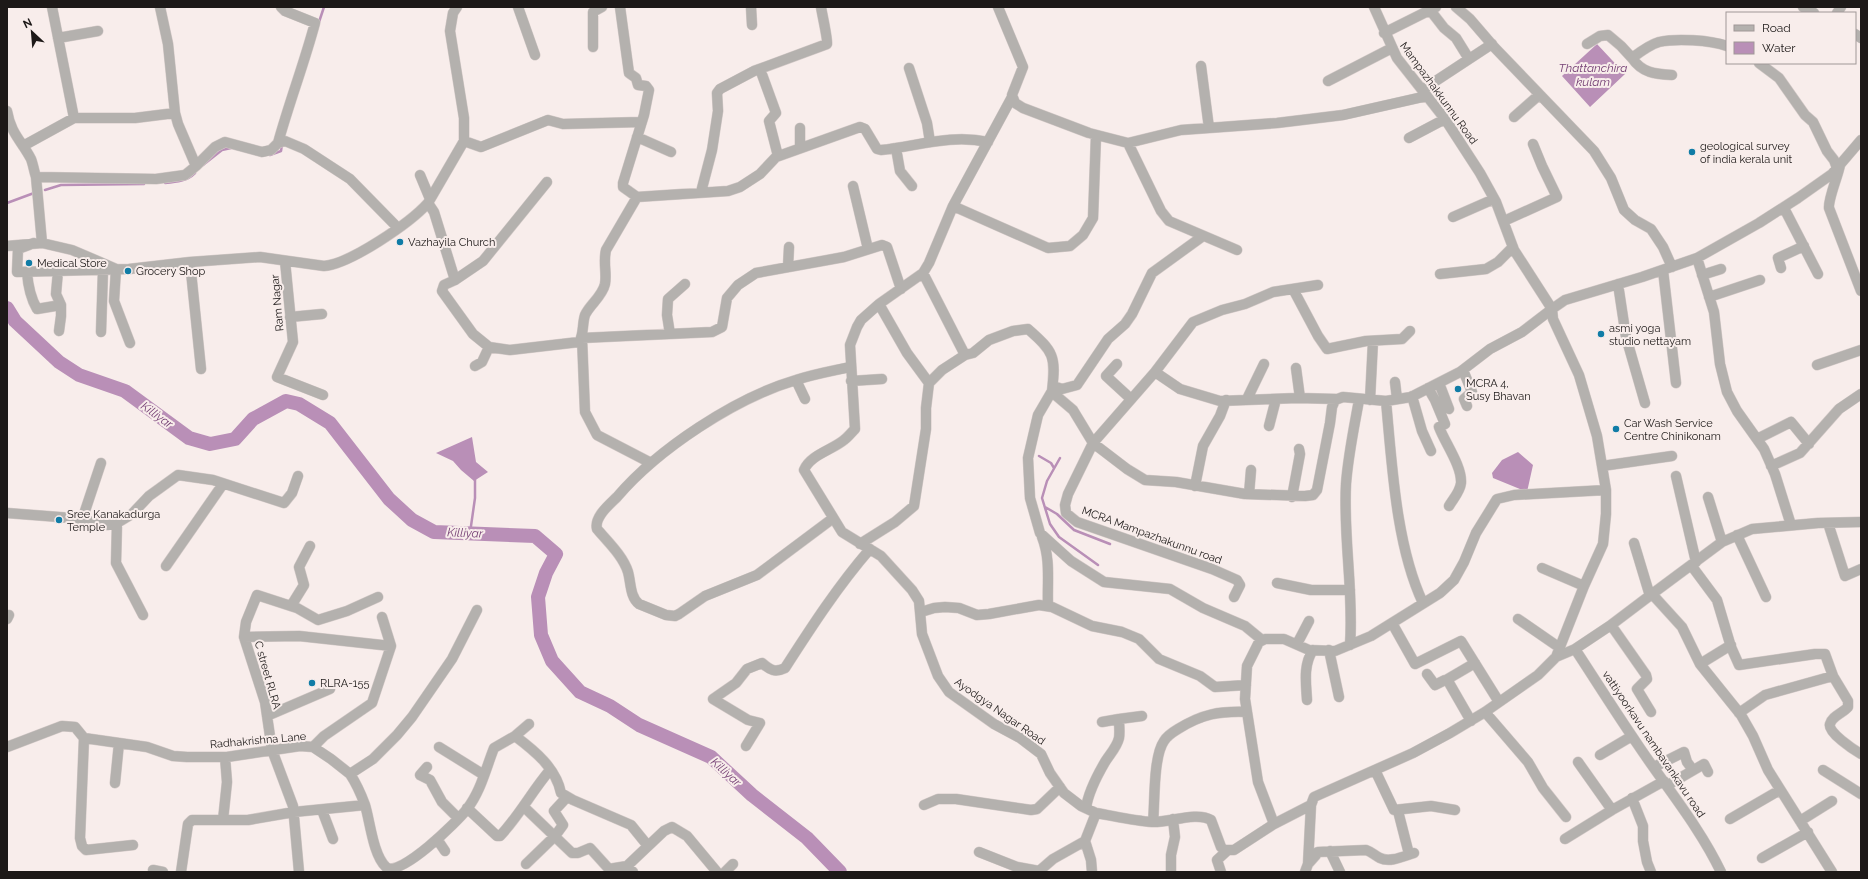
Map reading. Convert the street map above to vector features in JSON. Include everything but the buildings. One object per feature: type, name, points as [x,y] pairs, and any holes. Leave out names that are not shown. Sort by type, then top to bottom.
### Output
[{"type":"street","points":[[52,7],[74,118]]},
{"type":"street","points":[[160,7],[168,44],[175,113],[178,124],[196,166]]},
{"type":"street","points":[[36,182],[156,179],[185,175],[215,147],[225,142],[262,152],[271,150],[281,142],[292,96],[304,64],[315,24],[285,11],[281,7]]},
{"type":"street","points":[[38,243],[18,249],[17,272],[134,269],[190,262],[260,256],[324,266],[334,265],[398,228],[429,201],[464,141],[464,118],[450,31],[453,13],[457,7]]},
{"type":"street","points":[[518,7],[534,55]]},
{"type":"street","points":[[593,47],[593,12],[602,7]]},
{"type":"street","points":[[620,7],[629,73],[636,78],[638,85],[646,86],[649,90],[637,137],[622,185],[637,197],[728,191],[740,186],[760,174],[778,156],[860,127],[865,129],[876,149],[896,148],[966,138],[988,142]]},
{"type":"street","points":[[751,7],[752,25]]},
{"type":"street","points":[[701,192],[712,150],[718,111],[717,93],[720,89],[730,83],[760,68],[827,44],[828,39],[823,24],[821,7]]},
{"type":"street","points":[[882,379],[851,381],[850,345],[857,327],[861,320],[879,304],[923,273],[929,263],[953,206],[1012,97],[1023,67],[998,7]]},
{"type":"street","name":"Mampazhakkunnu Road","points":[[1374,7],[1384,33],[1397,58],[1445,119],[1466,149],[1494,199],[1504,221],[1513,248],[1552,309],[1556,326],[1579,375],[1597,436],[1606,490],[1603,544],[1584,586],[1558,653]]},
{"type":"street","points":[[1456,7],[1470,18],[1539,95],[1594,151],[1612,178],[1624,210],[1635,220],[1651,229],[1663,247],[1668,269],[1676,383]]},
{"type":"street","points":[[1803,7],[1812,12]]},
{"type":"street","points":[[1384,33],[1433,8],[1444,28],[1456,38],[1469,59]]},
{"type":"street","points":[[58,38],[98,31]]},
{"type":"street","points":[[1587,44],[1600,36],[1608,35],[1621,46],[1637,65],[1649,72],[1672,75]]},
{"type":"street","points":[[1632,58],[1653,44],[1670,40],[1708,42],[1726,46]]},
{"type":"street","points":[[1012,97],[1018,106],[1096,135],[1128,142],[1180,130],[1277,123],[1343,114],[1424,93],[1469,59],[1492,44]]},
{"type":"street","points":[[1328,81],[1392,48]]},
{"type":"street","points":[[1761,64],[1779,78],[1805,115],[1813,122],[1827,151],[1839,166],[1837,181],[1829,203],[1829,208],[1861,291]]},
{"type":"street","points":[[1201,66],[1209,128]]},
{"type":"street","points":[[760,68],[776,113],[769,121],[778,156]]},
{"type":"street","points":[[908,68],[928,123],[930,142]]},
{"type":"street","points":[[1514,117],[1539,95]]},
{"type":"street","points":[[7,111],[9,124],[13,133],[32,160],[36,182],[38,243]]},
{"type":"street","points":[[23,146],[74,118],[135,118],[175,113]]},
{"type":"street","points":[[1410,138],[1445,119]]},
{"type":"street","points":[[464,141],[481,147],[548,120],[563,124],[641,122]]},
{"type":"street","points":[[800,128],[800,148]]},
{"type":"street","points":[[953,206],[1048,248],[1070,246],[1083,235],[1093,218],[1096,135]]},
{"type":"street","points":[[637,137],[671,152]]},
{"type":"street","points":[[1155,372],[1180,389],[1220,401],[1276,398],[1337,399],[1343,397],[1359,400],[1386,401],[1412,396],[1463,370],[1490,350],[1522,332],[1565,300],[1668,269],[1697,258],[1784,208],[1832,174],[1861,140]]},
{"type":"street","points":[[281,142],[304,149],[350,180],[398,228]]},
{"type":"street","points":[[1128,142],[1164,216],[1169,221],[1237,250]]},
{"type":"street","points":[[1504,221],[1557,196],[1533,144]]},
{"type":"street","points":[[896,148],[900,171],[912,186]]},
{"type":"street","points":[[420,175],[434,212],[455,280]]},
{"type":"street","points":[[547,182],[482,262],[455,280],[444,285],[442,290],[473,334],[489,346],[510,350],[576,343],[582,338],[712,332],[722,327],[727,298],[738,285],[756,272],[844,257],[882,245],[886,246],[902,289]]},
{"type":"street","points":[[853,186],[868,249]]},
{"type":"street","points":[[637,197],[606,250],[604,258],[604,288],[587,312],[583,325],[582,338],[585,412],[597,435],[651,463]]},
{"type":"street","points":[[1453,217],[1494,199]]},
{"type":"street","points":[[1784,208],[1818,274]]},
{"type":"street","points":[[1052,388],[1062,389],[1078,385],[1108,339],[1125,324],[1132,314],[1152,273],[1203,236]]},
{"type":"street","points":[[7,246],[38,243],[72,250],[116,269]]},
{"type":"street","points":[[1781,268],[1778,258],[1804,246]]},
{"type":"street","points":[[788,267],[789,247]]},
{"type":"street","points":[[1440,274],[1486,269],[1498,262],[1513,248]]},
{"type":"street","points":[[1697,258],[1716,323],[1720,364],[1727,392],[1737,411],[1764,449],[1772,466],[1791,525]]},
{"type":"street","name":"Ram Nagar","points":[[285,261],[293,342],[277,377],[323,395]]},
{"type":"street","points":[[190,262],[201,369]]},
{"type":"street","points":[[116,269],[114,301],[130,343]]},
{"type":"street","points":[[1702,275],[1721,269]]},
{"type":"street","points":[[100,332],[103,270]]},
{"type":"street","points":[[58,271],[56,294],[60,305],[58,331]]},
{"type":"street","points":[[27,272],[30,294],[37,309],[60,305]]},
{"type":"street","points":[[923,273],[965,356]]},
{"type":"street","points":[[1709,297],[1760,280]]},
{"type":"street","points":[[670,334],[666,315],[668,299],[685,284]]},
{"type":"street","points":[[1618,284],[1626,337],[1645,404]]},
{"type":"street","name":"MCRA Mampazhakunnu road","points":[[1234,597],[1240,585],[1237,580],[1212,569],[1077,522],[1066,513],[1065,504],[1068,494],[1093,443],[1155,372],[1193,322],[1222,310],[1245,304],[1273,292],[1318,285]]},
{"type":"street","points":[[1293,289],[1318,336],[1327,349],[1373,341],[1402,339],[1410,331]]},
{"type":"street","points":[[879,304],[907,352],[929,383]]},
{"type":"street","points":[[290,317],[322,314]]},
{"type":"street","points":[[860,544],[895,522],[914,506],[926,429],[926,408],[929,383],[942,370],[965,356],[973,354],[989,340],[1001,335],[1028,328],[1049,348],[1055,369],[1052,388],[1038,415],[1028,458],[1030,498],[1046,548],[1048,561],[1048,606]]},
{"type":"street","points":[[1370,400],[1373,341]]},
{"type":"street","points":[[475,366],[482,362],[489,346]]},
{"type":"street","points":[[1817,364],[1861,350]]},
{"type":"street","points":[[1117,364],[1106,376],[1131,399]]},
{"type":"street","points":[[1247,399],[1264,364]]},
{"type":"street","points":[[832,519],[757,575],[705,596],[675,616],[666,615],[635,601],[628,572],[623,560],[596,526],[599,517],[631,480],[682,439],[745,400],[796,380],[850,367]]},
{"type":"street","points":[[1296,368],[1300,398]]},
{"type":"street","points":[[1463,370],[1472,392],[1464,399],[1467,406]]},
{"type":"street","points":[[796,380],[805,399]]},
{"type":"street","name":"Ayodgya Nagar Road","points":[[851,381],[855,429],[843,441],[816,457],[806,466],[804,470],[829,510],[832,519],[842,532],[870,549],[889,564],[912,590],[919,601],[922,612],[922,634],[942,684],[949,692],[1041,754],[1050,773],[1064,793],[1086,808],[1096,813],[1153,822],[1173,819],[1207,818],[1211,820],[1221,847],[1224,850],[1228,850]]},
{"type":"street","points":[[1395,382],[1398,399]]},
{"type":"street","points":[[1439,383],[1450,409]]},
{"type":"street","points":[[1052,388],[1073,410],[1093,443],[1127,469],[1145,480],[1176,482],[1248,494],[1292,497],[1310,496],[1316,493],[1325,453],[1332,406],[1337,399]]},
{"type":"street","points":[[1428,388],[1435,400],[1445,424],[1439,427],[1459,471],[1461,483],[1457,494],[1449,506]]},
{"type":"street","points":[[1772,466],[1800,453],[1839,409],[1861,394]]},
{"type":"street","points":[[1412,396],[1422,432],[1431,451]]},
{"type":"street","points":[[1269,426],[1276,398]]},
{"type":"street","points":[[1195,486],[1202,446],[1220,416],[1226,400]]},
{"type":"street","points":[[1350,645],[1352,616],[1346,484],[1349,455],[1359,400]]},
{"type":"street","points":[[1386,401],[1393,468],[1406,558],[1423,603]]},
{"type":"street","points":[[1757,439],[1791,422],[1809,444]]},
{"type":"street","points":[[1292,497],[1300,454],[1299,449]]},
{"type":"street","points":[[1602,466],[1672,456]]},
{"type":"street","points":[[82,520],[101,463]]},
{"type":"street","points":[[1248,494],[1251,470]]},
{"type":"street","points":[[7,513],[82,520],[108,525],[117,523],[132,514],[149,496],[178,475],[212,480],[284,503],[292,493],[298,476]]},
{"type":"street","points":[[1676,476],[1693,564],[1716,600],[1731,645],[1740,665],[1815,654],[1825,654],[1833,676],[1848,701],[1848,707],[1843,713],[1835,717],[1829,724],[1830,728],[1833,734],[1861,754]]},
{"type":"street","points":[[166,566],[223,484]]},
{"type":"street","points":[[1274,824],[1258,782],[1247,712],[1247,666],[1262,640],[1284,638],[1313,650],[1335,651],[1371,636],[1440,593],[1454,580],[1464,562],[1476,534],[1497,499],[1520,495],[1606,490]]},
{"type":"street","points":[[1708,497],[1722,542]]},
{"type":"street","points":[[1306,868],[1311,806],[1312,799],[1315,796],[1413,753],[1471,721],[1538,674],[1558,653],[1575,649],[1611,625],[1722,542],[1752,529],[1791,525],[1861,522]]},
{"type":"street","points":[[117,523],[116,563],[143,616]]},
{"type":"street","points":[[1828,523],[1845,576],[1861,569]]},
{"type":"street","points":[[1040,533],[1071,561],[1104,582],[1170,589],[1203,608],[1244,626],[1262,640]]},
{"type":"street","points":[[1737,535],[1766,597]]},
{"type":"street","points":[[1634,543],[1651,595],[1682,627],[1700,664],[1739,713],[1753,736],[1768,770],[1832,872]]},
{"type":"street","points":[[291,606],[304,585],[299,567],[310,546]]},
{"type":"street","points":[[746,746],[760,723],[748,720],[713,699],[736,683],[747,669],[762,663],[769,670],[778,671],[785,668],[824,607],[870,549]]},
{"type":"street","points":[[1542,568],[1584,586]]},
{"type":"street","points":[[1277,583],[1311,590],[1350,590]]},
{"type":"street","name":"C street RLRA","points":[[299,872],[294,812],[272,750],[265,702],[244,637],[246,622],[257,596],[291,606],[318,620],[347,611],[378,597]]},
{"type":"street","points":[[922,612],[934,608],[945,607],[959,608],[977,615],[983,615],[1039,606],[1048,606],[1092,626],[1122,632],[1138,639],[1159,659],[1200,676],[1214,687],[1246,685]]},
{"type":"street","points":[[477,610],[452,659],[412,717],[373,758],[350,774],[365,805],[378,853],[387,870],[410,861],[437,839],[458,818],[467,808],[484,774],[494,748],[515,736],[529,724]]},
{"type":"street","points":[[313,747],[324,736],[372,703],[391,646],[382,617]]},
{"type":"street","points":[[1518,619],[1558,653]]},
{"type":"street","points":[[1297,644],[1309,620]]},
{"type":"street","points":[[1392,623],[1415,664],[1460,641],[1499,702]]},
{"type":"street","points":[[1611,625],[1646,675],[1647,679],[1637,689],[1651,712]]},
{"type":"street","points":[[244,637],[299,636],[391,646]]},
{"type":"street","points":[[1700,664],[1731,645]]},
{"type":"street","name":"vattiyoorkavu nambavankavu road","points":[[1575,649],[1632,736],[1666,783],[1712,852],[1721,872]]},
{"type":"street","points":[[1307,700],[1306,669],[1308,658],[1313,650]]},
{"type":"street","points":[[1329,650],[1339,696]]},
{"type":"street","points":[[1427,674],[1434,685],[1446,680],[1475,663]]},
{"type":"street","points":[[1739,713],[1765,695],[1833,676]]},
{"type":"street","points":[[1446,680],[1471,721]]},
{"type":"street","points":[[267,716],[330,689]]},
{"type":"street","points":[[1153,822],[1158,758],[1164,740],[1171,733],[1201,716],[1222,712],[1247,712]]},
{"type":"street","points":[[1485,712],[1528,762],[1543,788],[1566,817]]},
{"type":"street","points":[[1102,722],[1142,716]]},
{"type":"street","points":[[1086,808],[1088,799],[1105,762],[1113,752],[1119,738],[1119,719]]},
{"type":"street","name":"Radhakrishna Lane","points":[[7,747],[62,726],[75,727],[84,738],[146,747],[173,756],[226,757],[272,750],[313,747],[350,774]]},
{"type":"street","points":[[515,736],[539,755],[558,781],[561,793],[632,825],[648,846]]},
{"type":"street","points":[[1600,755],[1632,736]]},
{"type":"street","points":[[84,738],[80,838],[82,846],[86,850],[133,845]]},
{"type":"street","points":[[115,784],[119,743]]},
{"type":"street","points":[[439,747],[484,774]]},
{"type":"street","points":[[1654,767],[1684,752],[1687,762],[1693,770]]},
{"type":"street","points":[[224,820],[227,782],[226,757]]},
{"type":"street","points":[[1578,762],[1612,810]]},
{"type":"street","points":[[1565,839],[1632,798],[1704,764],[1708,772]]},
{"type":"street","points":[[427,767],[420,775],[430,780],[442,802],[458,818]]},
{"type":"street","points":[[467,808],[497,836],[502,834],[524,807],[538,784],[550,770]]},
{"type":"street","points":[[1375,770],[1394,810],[1398,811],[1431,806],[1455,810]]},
{"type":"street","points":[[1823,770],[1861,794]]},
{"type":"street","points":[[924,805],[938,799],[956,799],[1031,810],[1038,809],[1060,787]]},
{"type":"street","points":[[1730,819],[1780,790]]},
{"type":"street","points":[[526,864],[555,836],[563,825],[554,812],[567,797]]},
{"type":"street","points":[[1632,798],[1643,826],[1643,841],[1647,862],[1652,872]]},
{"type":"street","points":[[1800,821],[1832,801]]},
{"type":"street","points":[[181,872],[190,821],[194,819],[259,819],[294,812],[365,805]]},
{"type":"street","points":[[1221,872],[1216,860],[1228,850],[1234,850],[1274,824],[1311,806]]},
{"type":"street","points":[[524,807],[572,853],[578,853],[590,848],[606,870],[630,869],[648,846],[664,830],[674,828],[687,836],[717,872]]},
{"type":"street","points":[[322,810],[333,839]]},
{"type":"street","points":[[1306,868],[1316,855],[1314,854],[1330,851],[1366,850],[1379,857],[1390,860],[1411,854],[1398,811]]},
{"type":"street","points":[[1092,872],[1091,860],[1085,841],[1096,813]]},
{"type":"street","points":[[1171,872],[1171,855],[1175,837],[1173,819]]},
{"type":"street","points":[[1762,858],[1808,832]]},
{"type":"street","points":[[437,839],[445,851]]},
{"type":"street","points":[[978,852],[1017,867],[1038,872],[1053,859],[1085,841]]},
{"type":"street","points":[[1330,851],[1340,872]]},
{"type":"street","points":[[725,872],[733,864]]},
{"type":"water","name":"Thattanchira kulam","points":[[1597,44],[1625,74],[1590,107],[1562,76]]},
{"type":"water","points":[[472,437],[476,462],[488,472],[474,481],[453,461],[436,453]]},
{"type":"water","points":[[1518,452],[1533,465],[1527,492],[1493,478],[1492,473],[1502,460]]},
{"type":"waterway","points":[[318,25],[324,7]]},
{"type":"waterway","points":[[270,155],[281,151],[282,144]]},
{"type":"waterway","points":[[203,165],[222,150],[231,148]]},
{"type":"waterway","points":[[165,183],[178,182],[192,176],[195,173]]},
{"type":"waterway","points":[[45,190],[61,185],[144,184]]},
{"type":"waterway","points":[[7,203],[34,193]]},
{"type":"waterway","name":"Killiyar","points":[[7,308],[15,321],[59,362],[79,375],[125,391],[189,438],[210,444],[235,439],[253,419],[286,401],[299,404],[330,423],[389,499],[412,520],[434,532],[535,536],[556,554],[546,573],[538,597],[541,635],[552,661],[580,692],[610,706],[639,725],[711,757],[752,795],[807,838],[840,872]]},
{"type":"waterway","points":[[1039,456],[1051,463],[1054,468]]},
{"type":"waterway","points":[[1060,458],[1047,481],[1042,498],[1050,524],[1059,537],[1098,565]]},
{"type":"waterway","points":[[470,533],[475,498],[475,479]]},
{"type":"waterway","points":[[1045,507],[1057,514],[1074,530],[1110,544]]},
{"type":"place","name":"geological survey of india kerala unit","points":[[1692,152]]},
{"type":"place","name":"Vazhayila Church","points":[[400,242]]},
{"type":"place","name":"Medical Store","points":[[29,263]]},
{"type":"place","name":"Grocery Shop","points":[[128,271]]},
{"type":"place","name":"asmi yoga studio nettayam","points":[[1601,334]]},
{"type":"place","name":"MCRA 4, Susy Bhavan","points":[[1458,389]]},
{"type":"place","name":"Car Wash Service Centre Chinikonam","points":[[1616,429]]},
{"type":"place","name":"Sree Kanakadurga Temple","points":[[59,520]]},
{"type":"place","name":"RLRA-155","points":[[312,683]]}]
